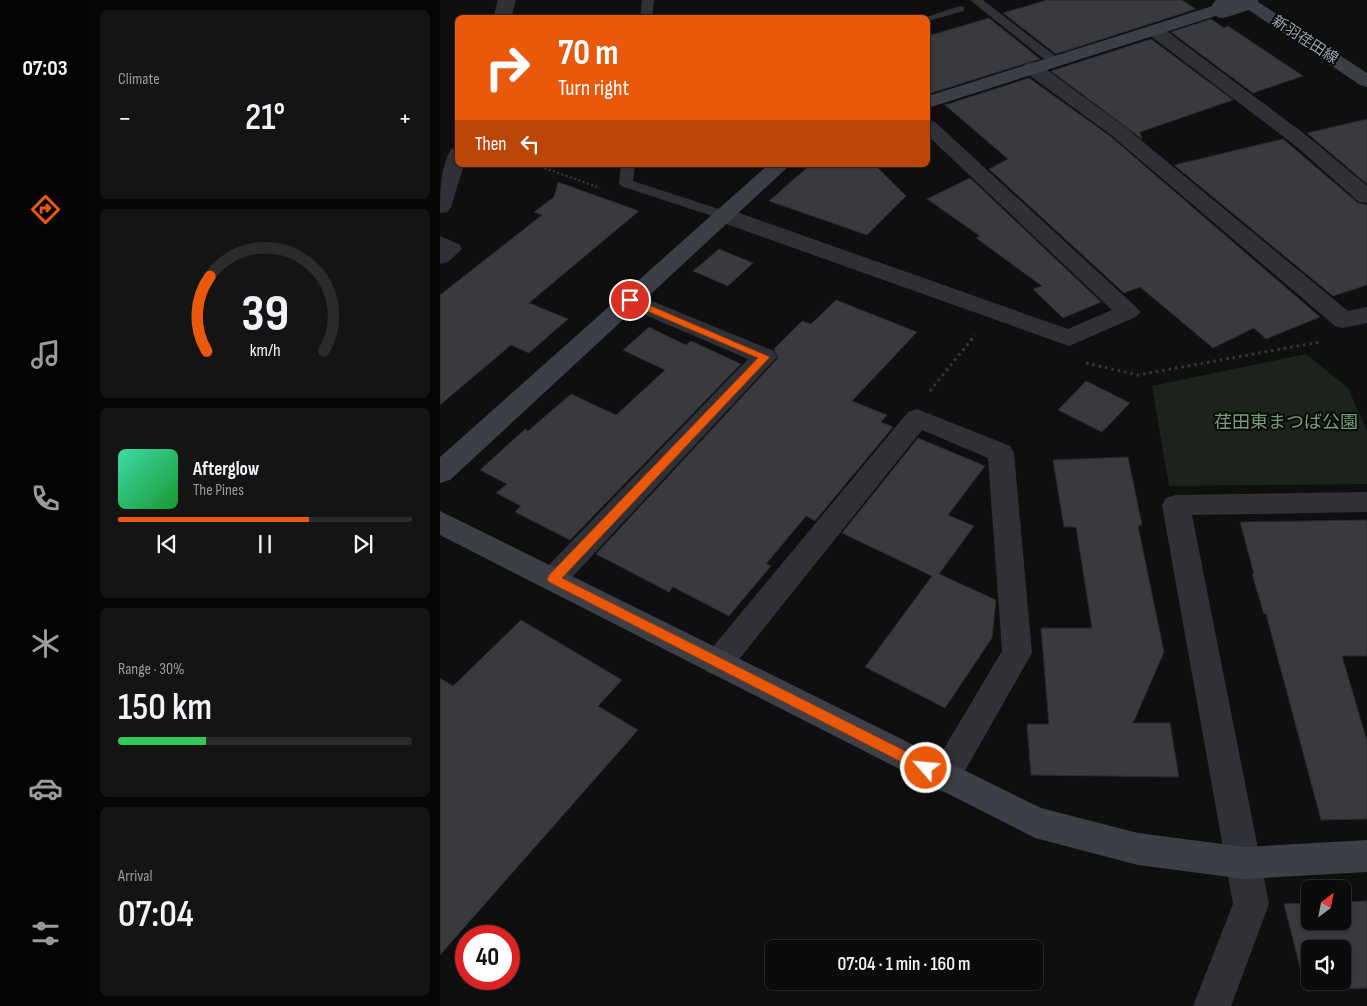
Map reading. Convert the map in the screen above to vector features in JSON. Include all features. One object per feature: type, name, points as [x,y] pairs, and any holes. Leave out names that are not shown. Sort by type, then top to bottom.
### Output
[{"type":"street","points":[[503,15],[507,0]]},
{"type":"street","name":"新羽荏田線","points":[[1243,0],[1367,81]]},
{"type":"street","points":[[930,101],[1248,0]]},
{"type":"street","points":[[1154,30],[1304,143],[1367,197]]},
{"type":"street","points":[[1032,68],[1118,131],[1343,320],[1367,315]]},
{"type":"street","points":[[723,215],[1068,338],[1128,312],[930,128]]},
{"type":"street","points":[[440,207],[455,162]]},
{"type":"street","points":[[440,473],[778,167]]},
{"type":"street","points":[[440,242],[451,249],[440,258]]},
{"type":"street","points":[[553,579],[765,357],[630,300]]},
{"type":"street","points":[[718,663],[917,418],[1001,453],[1018,653],[943,777]]},
{"type":"street","points":[[1212,1006],[1251,904],[1245,863],[1176,505],[1367,502]]},
{"type":"street","points":[[440,522],[1035,822],[1138,849],[1245,863],[1367,856]]},
{"type":"lane","points":[[646,15],[648,0]]},
{"type":"lane","points":[[976,0],[1054,61]]},
{"type":"lane","points":[[930,17],[960,9]]},
{"type":"lane","points":[[628,167],[626,183],[723,215]]},
{"type":"path","points":[[917,418],[925,397],[975,335]]},
{"type":"path","points":[[1081,362],[1138,375],[1322,342]]},
{"type":"green space","name":"荏田東まつば公園","points":[[1306,354],[1348,388],[1367,431],[1367,484],[1169,486],[1152,386]]},
{"type":"building","points":[[1047,0],[1182,0],[1196,9],[1056,54],[1003,13]]},
{"type":"building","points":[[989,18],[1040,59],[931,93],[930,35]]},
{"type":"building","points":[[1211,19],[1224,28],[1228,26],[1303,76],[1253,93],[1171,32]]},
{"type":"building","points":[[1151,39],[1233,100],[1140,132],[1142,139],[1051,71]]},
{"type":"building","points":[[1029,78],[1110,136],[1320,317],[1266,339],[1254,328],[1213,348],[1140,287],[1124,293],[989,169],[1008,159],[945,105]]},
{"type":"building","points":[[1367,119],[1367,184],[1307,133]]},
{"type":"building","points":[[1283,139],[1358,203],[1367,205],[1367,285],[1333,296],[1174,165]]},
{"type":"building","points":[[808,167],[877,167],[906,196],[867,235],[769,201]]},
{"type":"building","points":[[970,178],[1101,302],[1063,318],[1033,289],[1042,286],[976,238],[980,236],[927,199]]},
{"type":"building","points":[[558,182],[639,211],[529,303],[568,319],[529,353],[511,345],[440,405],[440,295],[542,215],[534,212],[554,197]]},
{"type":"building","points":[[719,249],[753,263],[728,286],[693,271]]},
{"type":"building","points":[[836,300],[917,332],[852,401],[887,415],[881,422],[893,427],[815,521],[806,516],[766,564],[771,566],[729,616],[673,587],[669,592],[596,554],[778,358],[774,349],[802,321],[811,324]]},
{"type":"building","points":[[649,327],[686,345],[691,341],[741,364],[570,540],[515,512],[521,506],[496,493],[507,484],[480,470],[525,429],[528,431],[571,394],[616,415],[665,370],[623,350]]},
{"type":"building","points":[[1086,381],[1130,403],[1102,432],[1058,410]]},
{"type":"building","points":[[918,438],[985,466],[948,515],[974,526],[939,574],[996,600],[992,638],[945,708],[865,667],[932,576],[842,533]]},
{"type":"building","points":[[1128,457],[1142,525],[1138,526],[1164,652],[1133,723],[1170,723],[1179,777],[1031,775],[1027,724],[1049,724],[1041,628],[1092,628],[1076,527],[1064,527],[1053,460]]},
{"type":"building","points":[[1367,520],[1367,656],[1342,656],[1367,741],[1367,819],[1321,820],[1266,614],[1264,614],[1252,574],[1254,574],[1240,522]]},
{"type":"building","points":[[521,620],[622,680],[598,706],[638,730],[466,925],[455,925],[455,938],[440,955],[440,678],[453,686]]},
{"type":"building","points":[[1367,901],[1367,988],[1351,989],[1351,940],[1301,940],[1301,971],[1284,904],[1301,903],[1301,930],[1351,930],[1351,902]]},
{"type":"route","points":[[630,300],[765,357],[553,579],[926,768]]}]
